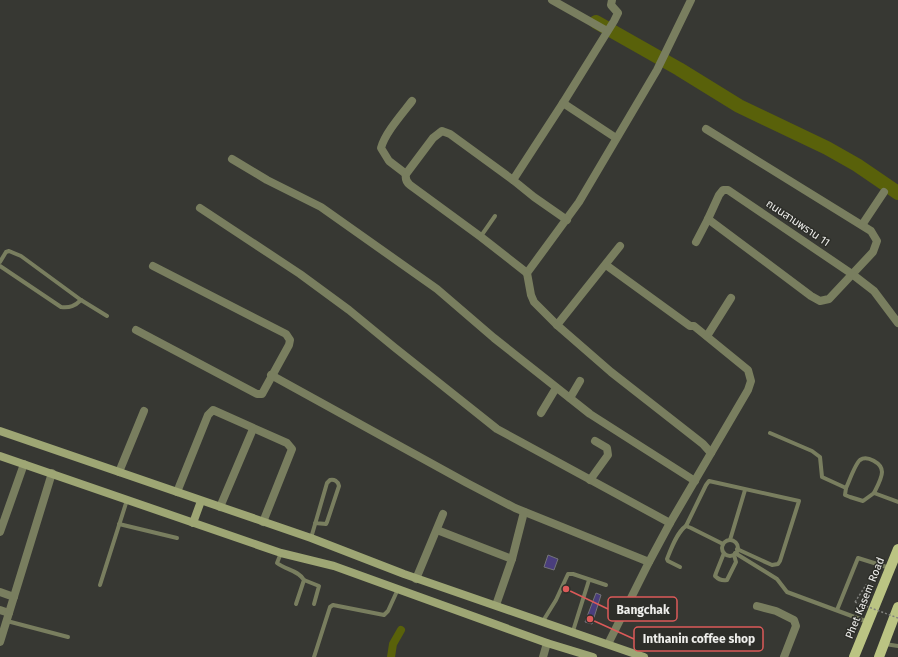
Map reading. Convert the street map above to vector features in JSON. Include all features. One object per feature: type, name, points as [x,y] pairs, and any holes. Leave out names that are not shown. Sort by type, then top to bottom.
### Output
[{"type":"main road","name":"Phet Kasem Road","points":[[854,657],[898,549]]},
{"type":"main road","points":[[879,657],[898,607]]},
{"type":"street","points":[[552,0],[608,31]]},
{"type":"street","points":[[513,180],[564,103],[614,21],[618,13],[611,5],[612,0]]},
{"type":"street","points":[[527,273],[579,202],[667,51],[691,0]]},
{"type":"street","points":[[406,174],[389,161],[381,148],[383,142],[412,101]]},
{"type":"street","points":[[564,103],[616,138]]},
{"type":"street","points":[[706,129],[862,225],[871,231],[877,241],[873,252],[829,299],[820,301],[811,296],[708,219]]},
{"type":"street","points":[[567,220],[450,134],[442,131],[433,138],[406,174],[406,182],[527,273],[531,295],[534,302],[557,325],[611,372],[703,444],[711,453]]},
{"type":"street","points":[[232,159],[267,180],[320,207],[431,284],[556,388],[590,414],[695,481]]},
{"type":"street","name":"ถนนสามพราน 11","points":[[696,242],[719,195],[723,190],[728,190],[852,274],[874,291],[898,323]]},
{"type":"street","points":[[862,225],[884,192]]},
{"type":"street","points":[[200,208],[300,274],[349,310],[497,429],[670,524]]},
{"type":"street","points":[[557,325],[620,246]]},
{"type":"street","points":[[606,265],[690,326],[694,326],[748,370],[751,381],[748,390],[649,562],[608,644]]},
{"type":"street","points":[[136,330],[254,394],[262,394],[271,375],[289,345],[290,340],[286,334],[153,266]]},
{"type":"street","points":[[706,336],[731,298]]},
{"type":"street","points":[[271,375],[467,483],[524,512],[649,562]]},
{"type":"street","points":[[570,398],[580,381]]},
{"type":"street","points":[[541,413],[556,388]]},
{"type":"street","points":[[119,472],[144,410]]},
{"type":"street","points":[[177,492],[208,415],[212,410],[287,444],[292,449],[263,522]]},
{"type":"street","points":[[220,507],[253,429]]},
{"type":"street","points":[[0,431],[311,538],[416,579],[573,631],[644,657]]},
{"type":"street","points":[[590,480],[608,455],[607,448],[596,441]]},
{"type":"street","points":[[0,456],[281,553],[334,566],[548,643],[593,657]]},
{"type":"street","points":[[0,532],[24,464]]},
{"type":"street","points":[[1,637],[52,473]]},
{"type":"street","points":[[193,523],[201,501]]},
{"type":"street","points":[[496,605],[512,559],[524,512]]},
{"type":"street","points":[[416,579],[443,514]]},
{"type":"street","points":[[437,530],[512,559]]},
{"type":"street","points":[[0,592],[14,597]]},
{"type":"street","points":[[757,606],[776,611],[794,620],[796,626],[784,657]]},
{"type":"street","points":[[0,610],[8,617]]},
{"type":"street","points":[[543,657],[548,643]]},
{"type":"lane","points":[[480,237],[495,216]]},
{"type":"lane","points":[[0,262],[6,252],[21,256],[81,300],[107,316]]},
{"type":"lane","points":[[0,266],[61,307],[76,305],[81,300]]},
{"type":"lane","points":[[770,432],[812,451],[820,457],[822,478],[846,488]]},
{"type":"lane","points":[[865,458],[878,464],[881,468],[882,473],[874,493],[863,501],[850,498],[845,495],[846,488],[860,460],[865,458]]},
{"type":"lane","points":[[311,538],[315,523],[327,483],[330,480],[335,480],[338,486],[327,522],[326,524],[315,523]]},
{"type":"lane","points":[[680,567],[667,559],[678,534],[686,526],[706,485],[710,481],[799,501],[778,564],[772,565],[735,552]]},
{"type":"lane","points":[[723,544],[730,540],[745,490]]},
{"type":"lane","points":[[874,493],[898,502]]},
{"type":"lane","points":[[100,585],[127,500]]},
{"type":"lane","points":[[120,524],[178,538]]},
{"type":"lane","points":[[686,526],[723,544]]},
{"type":"lane","points":[[723,544],[722,549],[724,553],[716,576],[717,578],[727,580],[736,562],[736,543],[730,540]]},
{"type":"lane","points":[[724,553],[729,556],[735,552]]},
{"type":"lane","points":[[735,552],[777,579],[787,592],[869,622]]},
{"type":"lane","points":[[281,553],[277,563],[296,572],[302,576],[304,580],[320,586],[314,604]]},
{"type":"lane","points":[[837,610],[858,558],[890,568]]},
{"type":"lane","points":[[543,621],[556,600],[568,574],[606,585]]},
{"type":"lane","points":[[296,604],[304,580]]},
{"type":"lane","points":[[573,631],[589,580]]},
{"type":"lane","points":[[314,657],[328,612],[333,605],[384,615],[388,611],[398,589]]},
{"type":"lane","points":[[8,617],[68,637]]},
{"type":"lane","points":[[884,644],[898,646]]},
{"type":"path","points":[[883,586],[866,585],[855,602],[898,618]]},
{"type":"building","points":[[548,555],[558,559],[554,570],[544,567]]},
{"type":"building","points":[[596,593],[601,595],[592,624],[585,622]]},
{"type":"waterway","points":[[596,22],[679,69],[739,106],[827,148],[857,165],[898,193]]},
{"type":"waterway","points":[[391,657],[393,644],[401,630]]},
{"type":"place","name":"Bangchak","points":[[566,589]]},
{"type":"place","name":"Inthanin coffee shop","points":[[590,619]]}]
